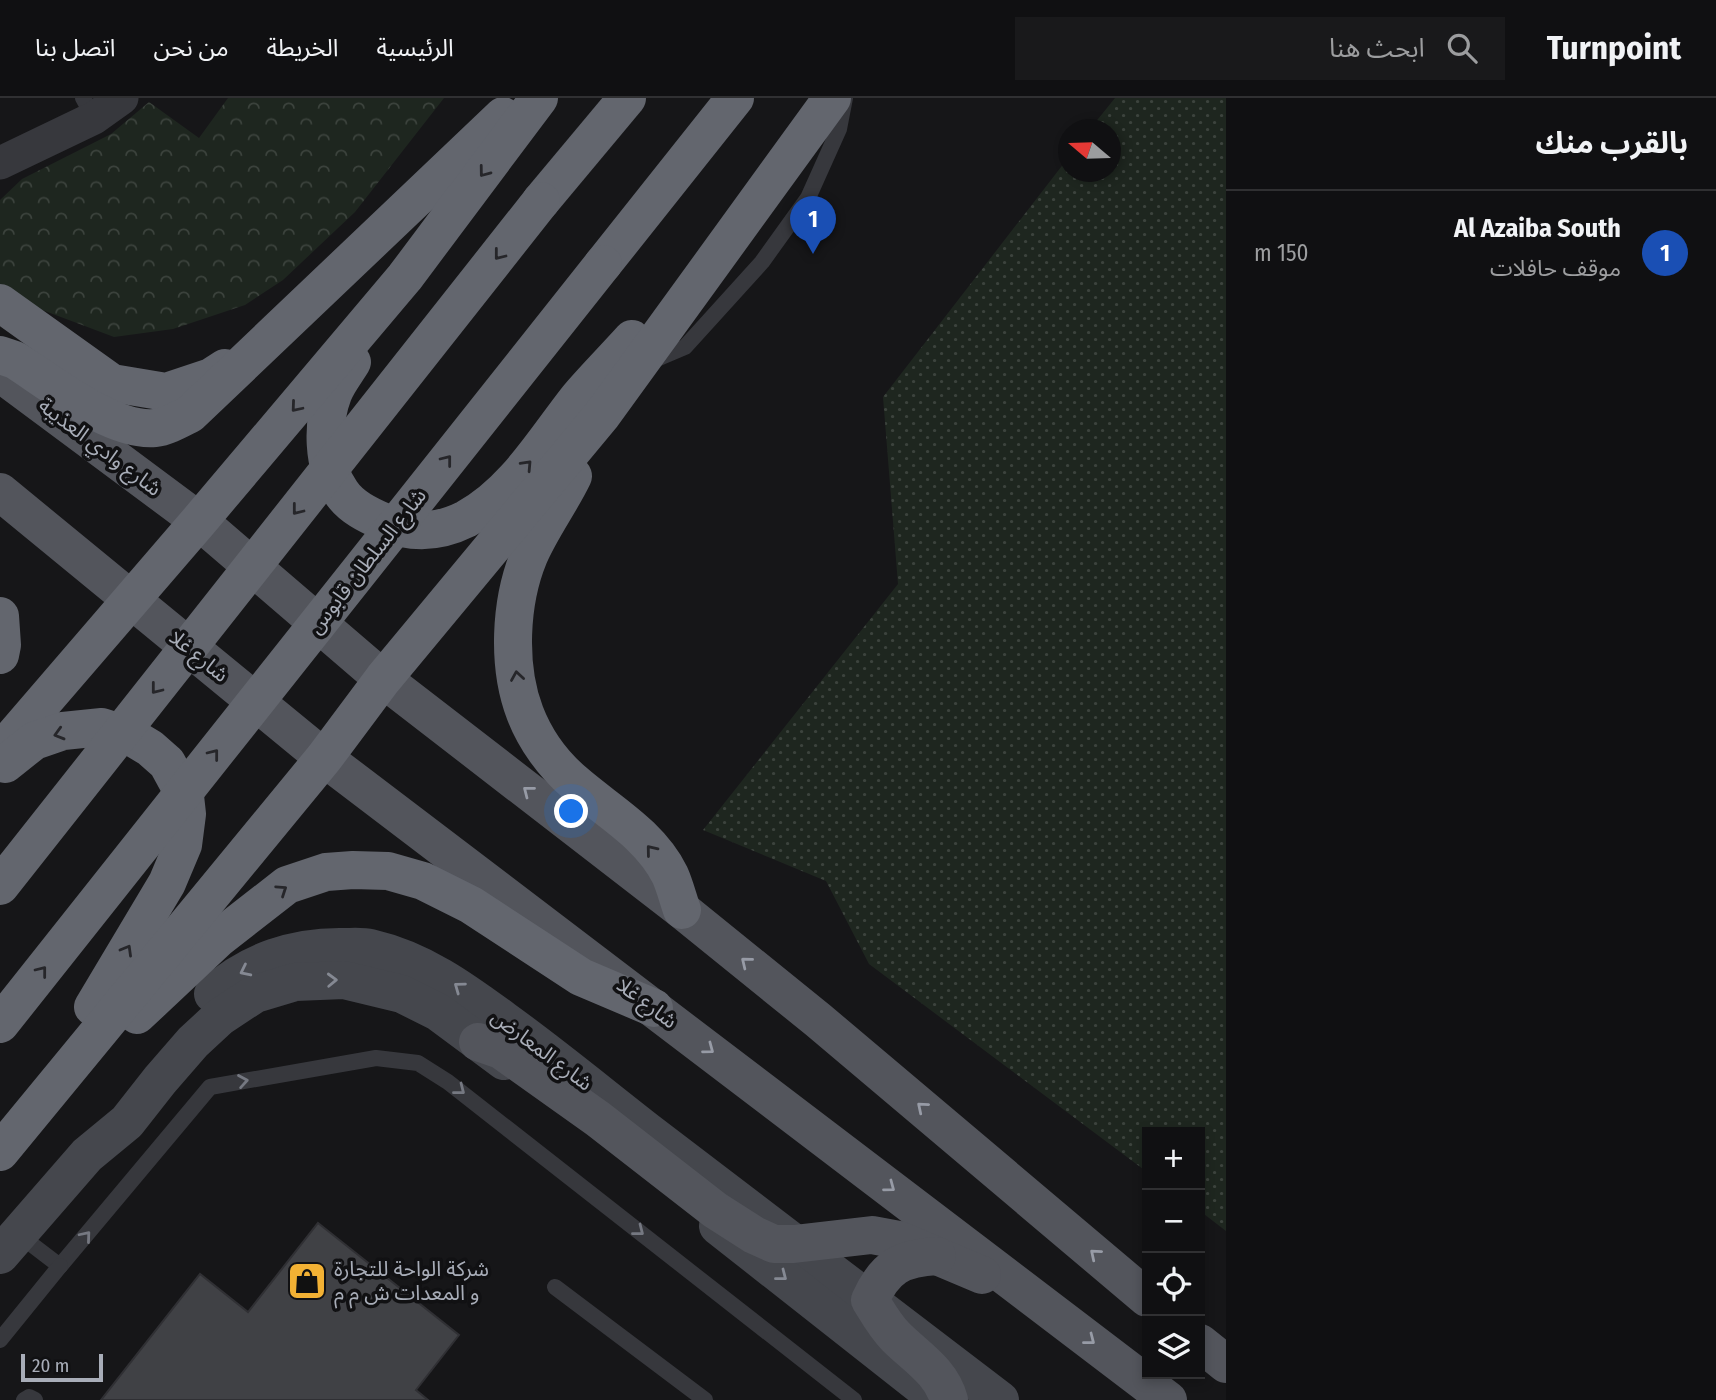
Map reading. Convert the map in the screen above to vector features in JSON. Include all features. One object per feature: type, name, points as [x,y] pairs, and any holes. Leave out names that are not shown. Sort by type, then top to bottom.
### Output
[{"type":"highway","points":[[0,355],[15,360],[96,412],[120,423],[155,428],[190,414],[522,98]]},
{"type":"highway","points":[[0,752],[200,521],[405,277],[539,98]]},
{"type":"highway","points":[[0,886],[541,201],[627,98]]},
{"type":"highway","name":"شارع السلطان قابوس","points":[[0,1024],[735,98]]},
{"type":"highway","points":[[0,1152],[324,758],[383,679],[640,366],[832,98]]},
{"type":"highway","points":[[405,277],[333,393],[326,421],[326,444],[331,470],[341,492],[362,513],[404,529],[438,531],[466,519],[493,500],[532,460],[578,398],[666,300],[721,251]]},
{"type":"highway","points":[[0,303],[112,383],[166,392],[211,377],[274,335]]},
{"type":"highway","points":[[601,415],[570,481],[530,553],[518,586],[514,635],[515,673],[525,713],[544,749],[573,781],[622,819],[648,845],[670,874],[682,910]]},
{"type":"highway","points":[[0,616],[0,655]]},
{"type":"highway","points":[[0,768],[34,741],[63,731],[102,727],[130,736],[150,748],[167,763],[185,796],[187,814],[183,845],[167,883],[85,1021],[61,1075]]},
{"type":"highway","points":[[61,1075],[103,1044],[219,938],[287,885],[326,872],[388,871],[423,881],[471,905],[581,977],[654,1008]]},
{"type":"main road","name":"شارع وادي العذيبة","points":[[0,373],[200,521]]},
{"type":"main road","points":[[0,492],[131,600]]},
{"type":"main road","points":[[200,521],[383,679],[682,910],[828,1028],[1142,1294]]},
{"type":"main road","name":"شارع غلا","points":[[131,600],[324,758],[1168,1400]]},
{"type":"main road","name":"شارع المعارض","points":[[87,1155],[101,1128],[128,1094],[199,1007],[232,977],[277,955],[318,947],[368,948],[413,961],[450,980],[1000,1400]]},
{"type":"main road","name":"شارع المعارض","points":[[9,1244],[87,1155],[127,1122],[168,1070],[219,1017],[255,994],[295,982],[344,980],[402,994],[438,1012],[939,1400]]},
{"type":"main road","points":[[478,1041],[502,1050],[598,1119],[715,1210],[754,1235],[774,1244],[872,1235],[900,1240],[1037,1299]]},
{"type":"main road","points":[[937,1256],[920,1257],[891,1267],[879,1280],[870,1300],[895,1336],[934,1371],[949,1400]]},
{"type":"main road","points":[[1205,1347],[1226,1364]]},
{"type":"street","points":[[0,163],[88,108],[122,98]]},
{"type":"lane","points":[[640,366],[685,347],[762,262],[808,198],[839,129],[845,98]]},
{"type":"lane","points":[[0,1340],[210,1087],[376,1058],[418,1063],[448,1082],[854,1400]]},
{"type":"lane","points":[[9,1244],[60,1266]]},
{"type":"lane","points":[[555,1287],[705,1400]]},
{"type":"lane","points":[[24,1400],[29,1397],[35,1400]]},
{"type":"green space","points":[[228,98],[444,98],[355,212],[283,280],[245,305],[173,329],[114,337],[21,302],[0,286],[0,200],[22,179],[111,134],[149,102],[199,138]]},
{"type":"green space","points":[[1115,98],[1226,98],[1226,1231],[1205,1215],[1205,1127],[1142,1127],[1142,1168],[869,964],[826,881],[703,830],[898,584],[883,397],[1058,171],[1058,182],[1121,182],[1121,119],[1098,119]]},
{"type":"building","points":[[318,1223],[459,1335],[416,1390],[428,1400],[101,1400],[200,1274],[248,1312]]},
{"type":"place","name":"Al Azaiba South","points":[[813,254]]},
{"type":"place","name":"شركة الواحة للتجارة و المعدات ش م م","points":[[307,1281]]}]
